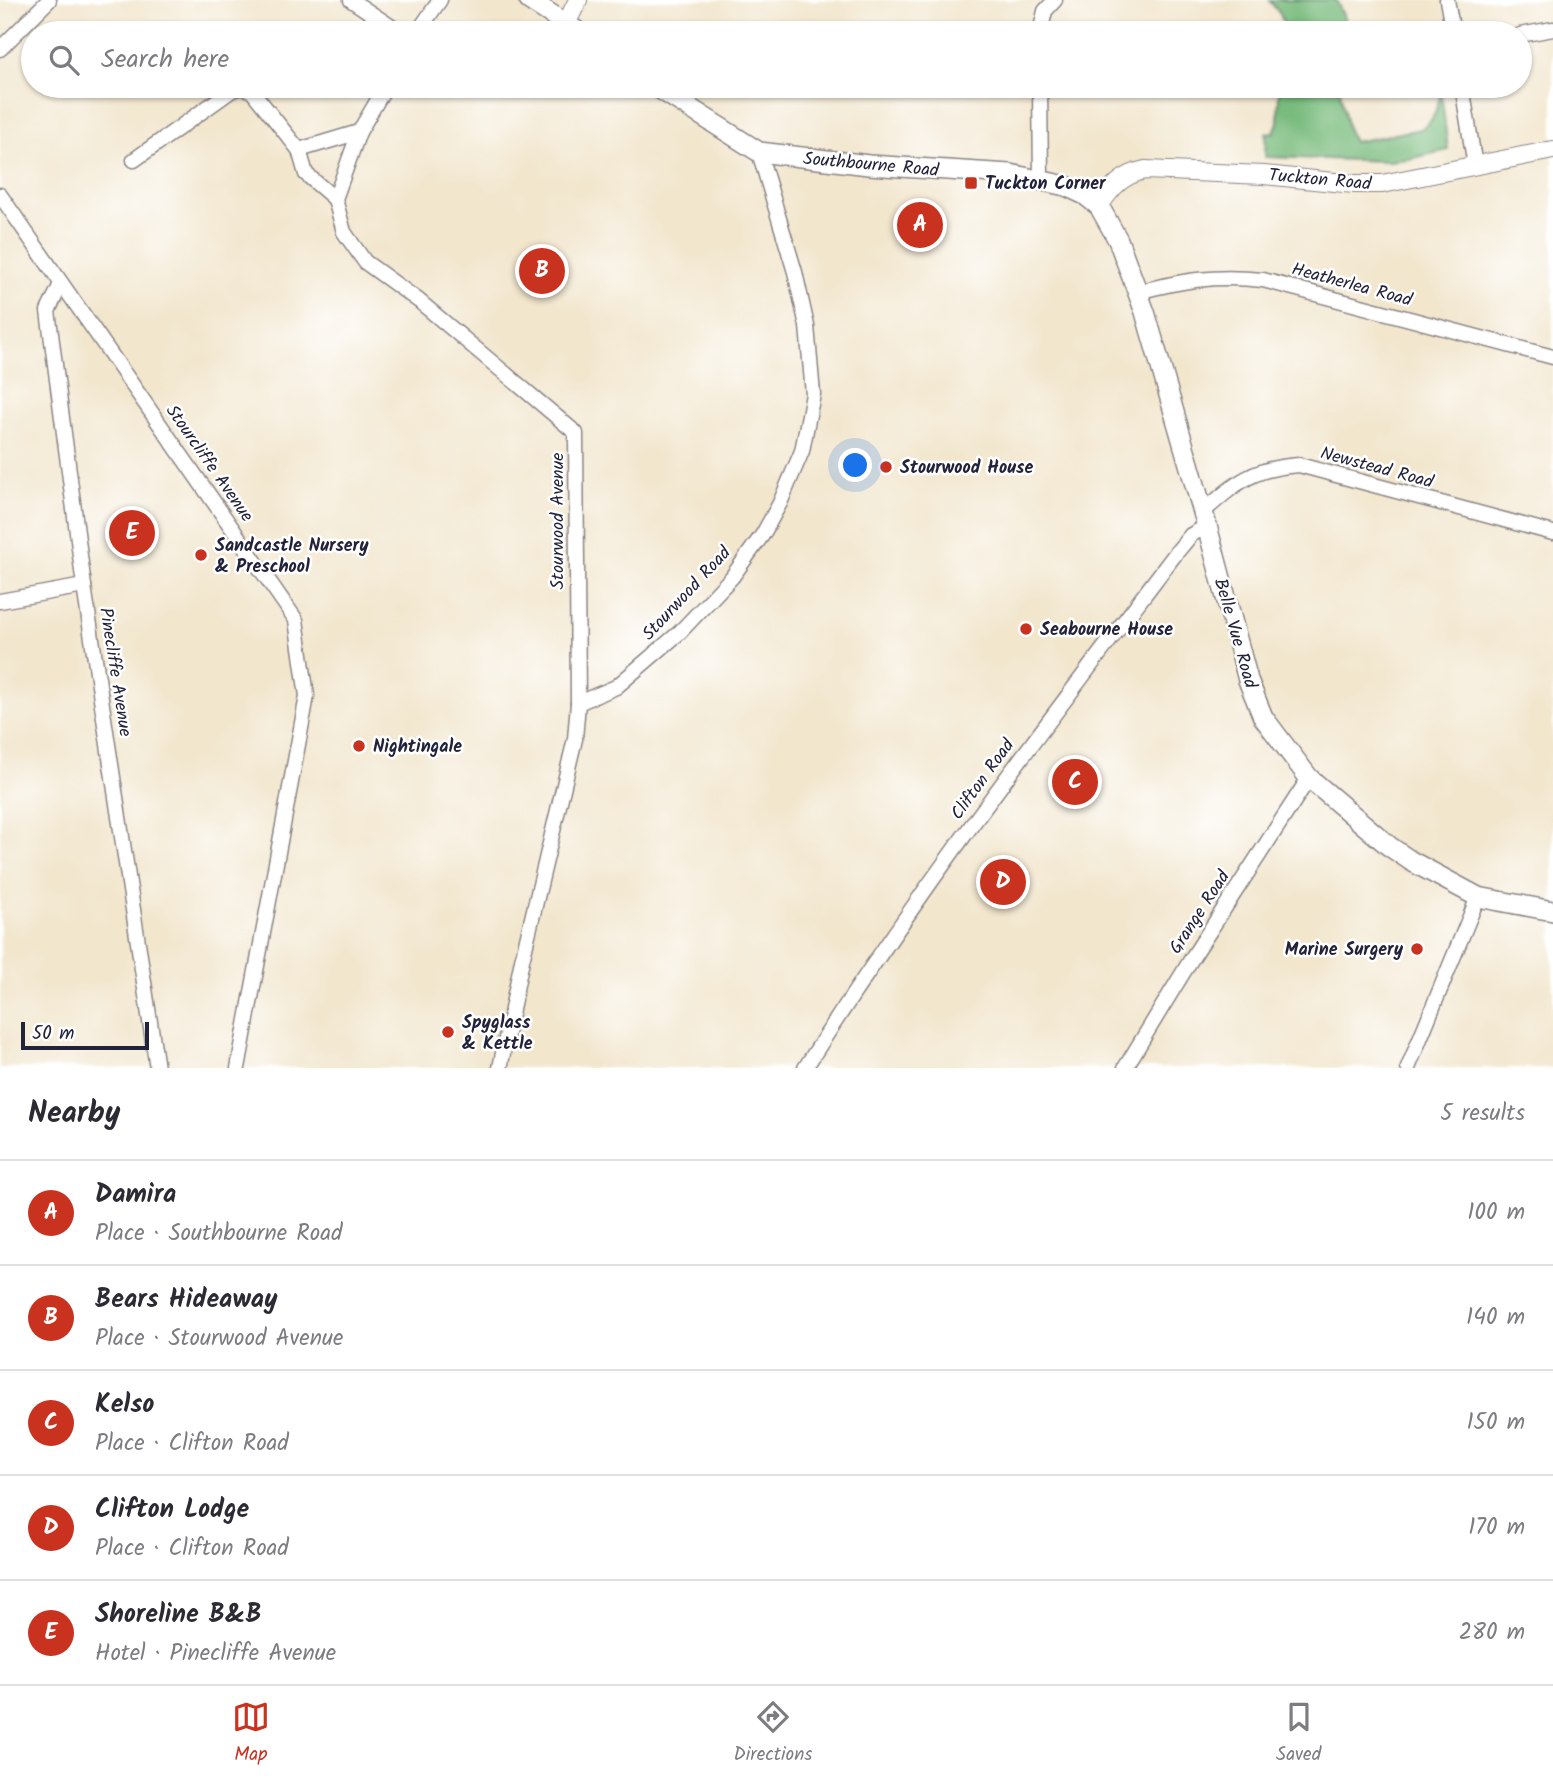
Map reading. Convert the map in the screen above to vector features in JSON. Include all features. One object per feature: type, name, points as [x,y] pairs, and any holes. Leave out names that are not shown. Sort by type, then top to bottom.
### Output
[{"type":"main road","points":[[528,0],[562,21]]},
{"type":"main road","name":"Southbourne Road","points":[[674,98],[759,152],[869,165],[1010,174],[1066,186],[1085,195],[1099,206]]},
{"type":"main road","name":"Belle Vue Road","points":[[1099,206],[1118,240],[1138,292],[1205,519],[1248,680],[1264,717],[1309,778],[1389,846],[1478,897],[1553,911]]},
{"type":"street","points":[[28,21],[49,0]]},
{"type":"street","points":[[351,0],[383,21]]},
{"type":"street","points":[[425,21],[440,0]]},
{"type":"street","points":[[574,21],[578,0]]},
{"type":"street","points":[[1043,21],[1045,11],[1055,0]]},
{"type":"street","points":[[1447,0],[1451,21]]},
{"type":"street","points":[[0,48],[21,27]]},
{"type":"street","points":[[1532,33],[1553,29]]},
{"type":"street","points":[[134,160],[221,98]]},
{"type":"street","points":[[258,98],[299,150],[306,174],[335,199],[359,132],[379,98]]},
{"type":"street","points":[[1040,98],[1041,179]]},
{"type":"street","points":[[1464,98],[1475,166]]},
{"type":"street","points":[[299,150],[359,132]]},
{"type":"street","name":"Tuckton Road","points":[[1099,206],[1112,187],[1130,173],[1145,170],[1264,174],[1354,184],[1382,184],[1553,150]]},
{"type":"street","name":"Stourwood Road","points":[[578,703],[616,687],[679,634],[732,577],[763,534],[780,503],[802,451],[813,394],[807,326],[759,152]]},
{"type":"street","name":"Stourcliffe Avenue","points":[[0,195],[296,620],[307,696],[238,1068]]},
{"type":"street","name":"Stourwood Avenue","points":[[335,199],[344,232],[365,262],[419,301],[576,433],[578,703],[575,739],[522,960],[500,1068]]},
{"type":"street","name":"Heatherlea Road","points":[[1138,292],[1182,281],[1226,276],[1263,280],[1553,357]]},
{"type":"street","name":"Pinecliffe Avenue","points":[[61,284],[48,311],[83,586],[158,1068]]},
{"type":"street","name":"Newstead Road","points":[[1205,519],[1238,481],[1273,467],[1299,466],[1553,533]]},
{"type":"street","name":"Clifton Road","points":[[805,1068],[892,935],[1039,733],[1205,519]]},
{"type":"street","points":[[0,601],[83,586]]},
{"type":"street","name":"Grange Road","points":[[1125,1068],[1192,958],[1309,778]]},
{"type":"street","points":[[1408,1068],[1478,897]]},
{"type":"green space","points":[[1269,0],[1336,0],[1346,21],[1283,21]]},
{"type":"green space","points":[[1279,98],[1341,98],[1348,130],[1354,142],[1421,129],[1433,117],[1439,98],[1442,98],[1448,150],[1389,161],[1265,157],[1266,133],[1274,132],[1278,122]]},
{"type":"place","name":"Tuckton Corner","points":[[971,183]]},
{"type":"place","name":"Damira","points":[[920,225]]},
{"type":"place","name":"Bears Hideaway","points":[[542,271]]},
{"type":"place","name":"Stourwood House","points":[[886,467]]},
{"type":"place","name":"Shoreline B&B","points":[[132,533]]},
{"type":"place","name":"Sandcastle Nursery & Preschool","points":[[201,555]]},
{"type":"place","name":"Seabourne House","points":[[1026,629]]},
{"type":"place","name":"Nightingale","points":[[359,746]]},
{"type":"place","name":"Kelso","points":[[1075,782]]},
{"type":"place","name":"Clifton Lodge","points":[[1003,882]]},
{"type":"place","name":"Marine Surgery","points":[[1417,949]]},
{"type":"place","name":"Spyglass & Kettle","points":[[448,1032]]}]
